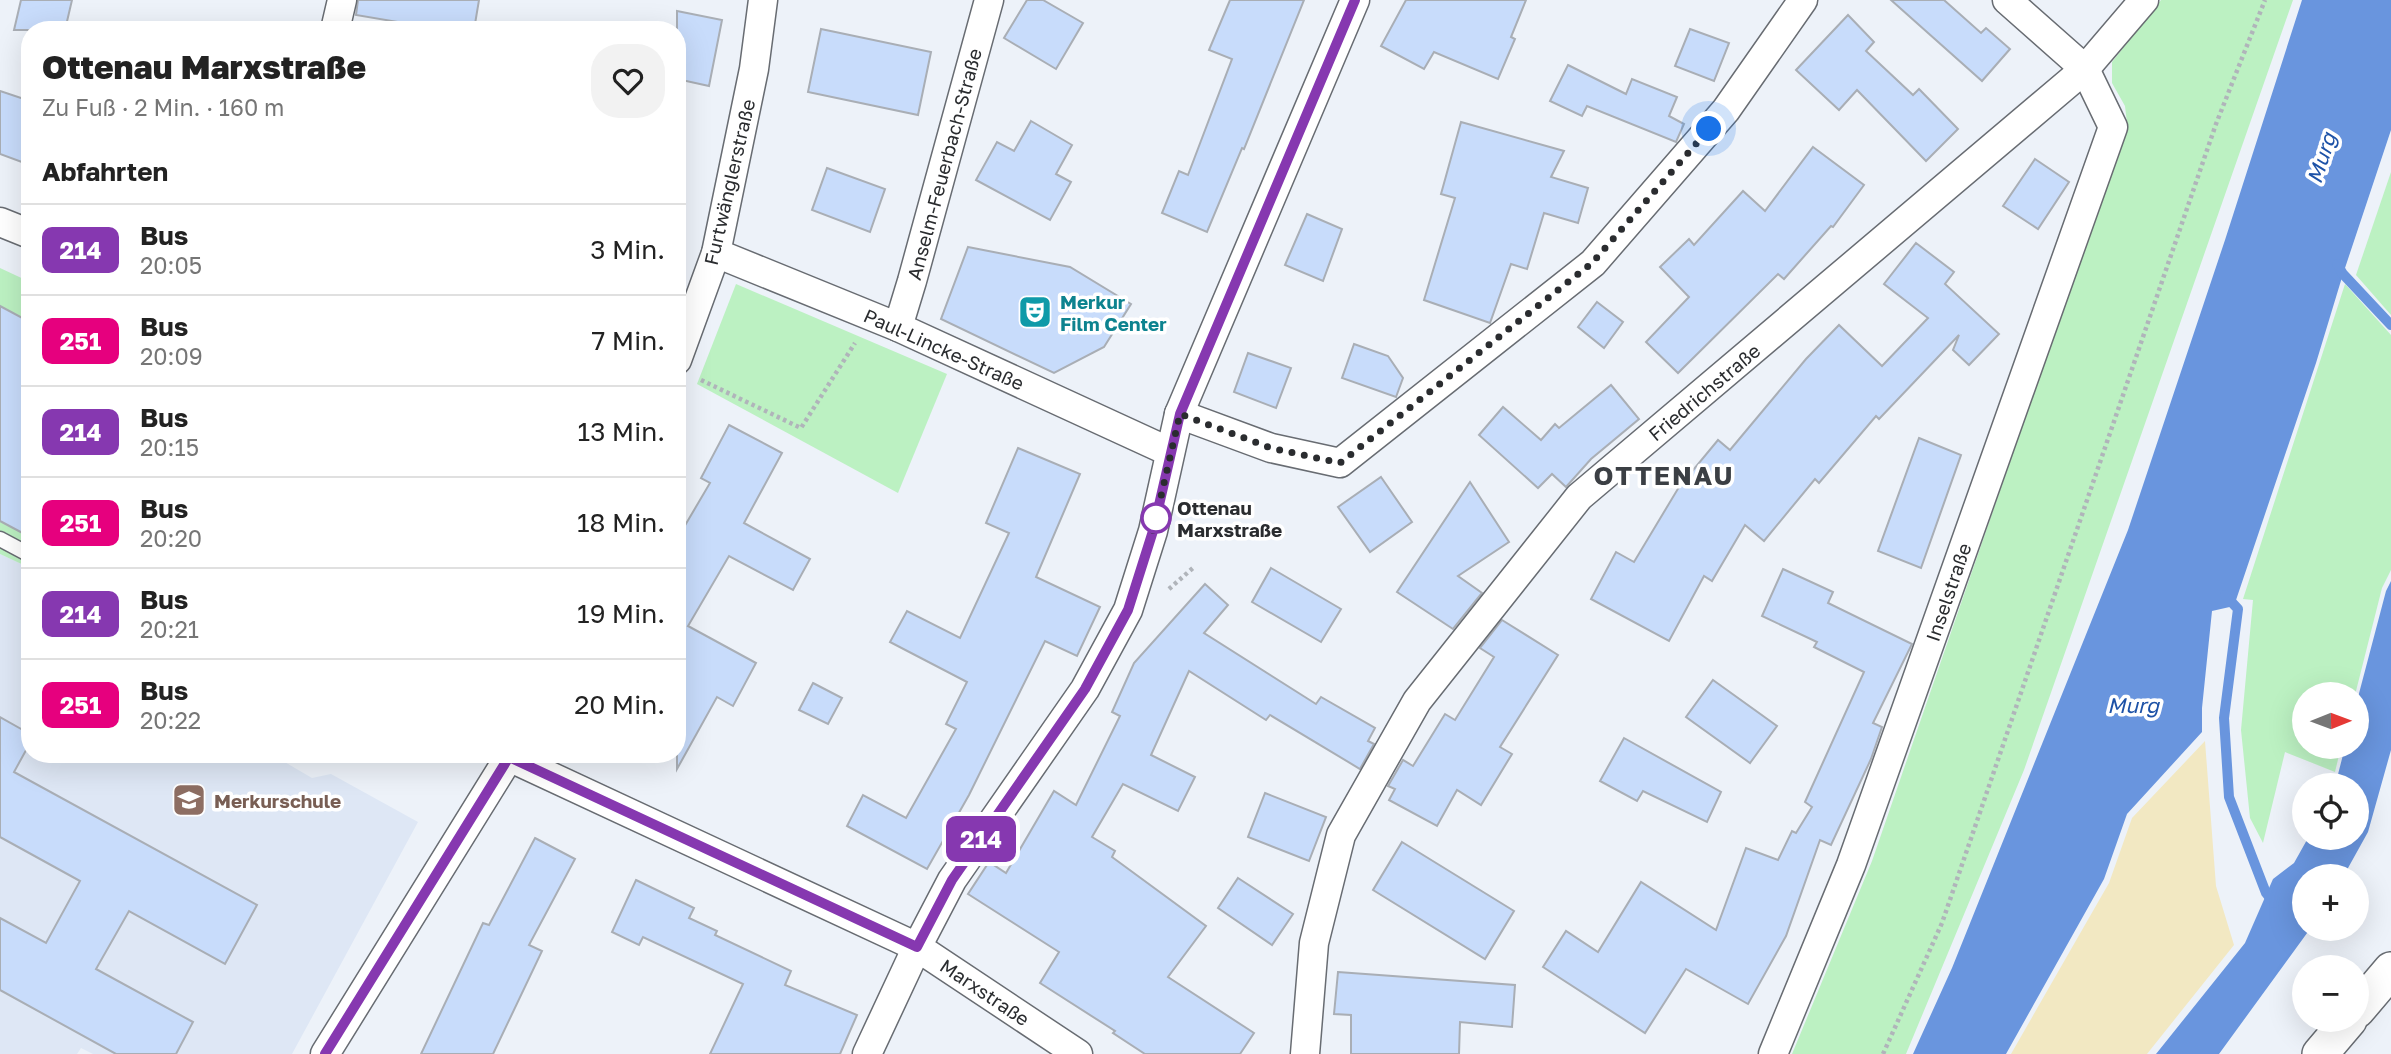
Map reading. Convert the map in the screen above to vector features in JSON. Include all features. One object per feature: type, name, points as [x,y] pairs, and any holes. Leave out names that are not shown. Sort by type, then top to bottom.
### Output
[{"type":"street","points":[[337,21],[342,0]]},
{"type":"street","name":"Furtwänglerstraße","points":[[687,369],[716,253],[754,69],[763,0]]},
{"type":"street","name":"Anselm-Feuerbach-Straße","points":[[898,327],[989,0]]},
{"type":"street","points":[[867,1054],[952,880],[1085,689],[1128,610],[1153,531],[1180,414],[1355,0]]},
{"type":"street","points":[[1180,414],[1271,448],[1340,463],[1592,263],[1726,110],[1803,0]]},
{"type":"street","points":[[2007,0],[2085,69]]},
{"type":"street","name":"Friedrichstraße","points":[[1305,1054],[1314,943],[1341,835],[1417,701],[1434,679],[1579,497],[2085,69],[2144,0]]},
{"type":"street","name":"Inselstraße","points":[[1773,1054],[1851,865],[2113,127],[2085,69]]},
{"type":"street","points":[[0,222],[21,230]]},
{"type":"street","name":"Paul-Lincke-Straße","points":[[716,253],[898,327],[1170,452]]},
{"type":"street","points":[[326,1054],[506,763]]},
{"type":"street","name":"Marxstraße","points":[[525,763],[917,947],[1078,1054]]},
{"type":"street","points":[[2369,996],[2391,970]]},
{"type":"street","points":[[2320,1054],[2339,1032]]},
{"type":"lane","points":[[0,539],[21,550]]},
{"type":"path","points":[[1883,1054],[1942,923],[2216,124],[2265,0]]},
{"type":"path","points":[[687,369],[801,428],[870,315]]},
{"type":"shaded area","name":"Merkurschule","points":[[0,554],[21,564],[21,763],[286,763],[312,778],[331,774],[418,822],[292,1054],[93,1054],[81,1048],[77,1054],[0,1054]]},
{"type":"green space","points":[[2161,0],[2293,0],[2024,770],[1906,1054],[1792,1054],[1872,861],[2127,123],[2125,106],[2112,83],[2112,62]]},
{"type":"green space","points":[[2391,172],[2391,315],[2356,275]]},
{"type":"green space","points":[[0,268],[21,278],[21,564],[0,554]]},
{"type":"green space","points":[[736,284],[947,374],[898,493],[697,384]]},
{"type":"green space","points":[[2345,284],[2391,335],[2391,570],[2382,588],[2358,682],[2292,682],[2292,755],[2285,752],[2263,843],[2250,818],[2241,730],[2253,600],[2243,599]]},
{"type":"green space","points":[[2305,760],[2338,760],[2335,772]]},
{"type":"sand","points":[[2205,741],[2216,886],[2234,945],[2147,1054],[2011,1054],[2109,883],[2132,818]]},
{"type":"water","name":"Murg","points":[[2302,0],[2391,0],[2391,130],[2234,606],[2212,611],[2202,732],[2127,814],[2104,879],[2006,1054],[1913,1054],[1952,968],[2128,530]]},
{"type":"water","points":[[2391,581],[2391,750],[2369,828],[2369,773],[2338,773],[2342,760],[2370,760],[2370,682],[2362,682]]},
{"type":"water","points":[[2301,850],[2358,850],[2350,864],[2294,863]]},
{"type":"water","points":[[2292,865],[2292,941],[2301,941],[2219,1054],[2156,1054],[2245,943],[2273,879]]},
{"type":"building","points":[[21,0],[72,0],[67,21],[21,21],[21,30],[14,30]]},
{"type":"building","points":[[358,0],[479,0],[476,21],[392,21],[356,15]]},
{"type":"building","points":[[1027,0],[1043,0],[1083,23],[1056,69],[1004,38]]},
{"type":"building","points":[[1230,0],[1304,0],[1244,149],[1242,148],[1207,232],[1162,213],[1179,171],[1188,175],[1232,59],[1209,50]]},
{"type":"building","points":[[1406,0],[1526,0],[1511,37],[1515,39],[1498,79],[1434,52],[1424,69],[1381,46]]},
{"type":"building","points":[[1891,0],[1944,0],[1981,33],[1986,28],[2010,49],[1982,81]]},
{"type":"building","points":[[677,11],[722,20],[709,86],[686,81],[686,21],[677,21]]},
{"type":"building","points":[[1848,15],[1874,42],[1866,51],[1913,95],[1919,89],[1958,129],[1926,161],[1857,90],[1839,110],[1796,70]]},
{"type":"building","points":[[821,29],[931,52],[918,115],[808,92]]},
{"type":"building","points":[[1690,29],[1729,43],[1714,81],[1675,66]]},
{"type":"building","points":[[1568,65],[1626,94],[1632,79],[1677,97],[1669,116],[1684,124],[1676,142],[1587,106],[1582,116],[1550,101]]},
{"type":"building","points":[[0,91],[21,98],[21,162],[0,154]]},
{"type":"building","points":[[1031,121],[1072,145],[1056,174],[1071,182],[1050,220],[976,180],[997,142],[1014,151]]},
{"type":"building","points":[[1461,122],[1564,151],[1551,177],[1588,188],[1578,223],[1544,213],[1527,269],[1511,264],[1490,323],[1424,300],[1455,198],[1441,194]]},
{"type":"building","points":[[1813,147],[1864,185],[1833,227],[1831,226],[1784,279],[1778,274],[1678,373],[1646,342],[1689,297],[1660,267],[1689,239],[1694,245],[1743,191],[1765,211]]},
{"type":"building","points":[[2035,159],[2069,182],[2038,229],[2003,206]]},
{"type":"building","points":[[827,168],[885,189],[870,232],[812,210]]},
{"type":"building","points":[[1307,214],[1342,229],[1323,281],[1285,265]]},
{"type":"building","points":[[1916,243],[1954,272],[1945,284],[1999,334],[1969,365],[1953,350],[1959,335],[1879,419],[1876,416],[1819,483],[1815,479],[1764,541],[1745,525],[1712,581],[1704,576],[1669,641],[1591,599],[1616,552],[1634,562],[1679,487],[1718,440],[1730,450],[1806,359],[1839,325],[1882,366],[1928,318],[1884,284]]},
{"type":"building","name":"Merkur Film Center","points":[[968,247],[1070,267],[1131,304],[1104,347],[1054,373],[941,319]]},
{"type":"building","points":[[1597,302],[1623,322],[1604,348],[1578,327]]},
{"type":"building","points":[[0,306],[21,317],[21,532],[0,521]]},
{"type":"building","points":[[1354,344],[1388,356],[1403,378],[1396,397],[1342,378]]},
{"type":"building","points":[[1248,353],[1291,368],[1276,408],[1234,392]]},
{"type":"building","points":[[1611,385],[1639,419],[1591,459],[1566,487],[1552,474],[1538,488],[1479,435],[1503,407],[1541,440],[1555,424],[1559,428]]},
{"type":"building","points":[[729,425],[782,453],[744,523],[810,559],[793,590],[729,556],[688,626],[756,663],[733,706],[717,697],[686,753],[686,524],[710,483],[701,478]]},
{"type":"building","points":[[1919,438],[1961,455],[1921,568],[1878,551]]},
{"type":"building","points":[[1018,448],[1080,474],[1036,577],[1100,607],[1077,656],[1045,641],[969,795],[927,869],[847,826],[863,795],[906,818],[956,729],[946,724],[967,682],[890,642],[907,611],[960,638],[1009,533],[986,523]]},
{"type":"building","points":[[1381,477],[1412,522],[1370,552],[1338,507]]},
{"type":"building","points":[[1470,482],[1509,542],[1458,576],[1482,593],[1453,629],[1397,592]]},
{"type":"building","points":[[1271,568],[1341,609],[1321,642],[1252,602]]},
{"type":"building","points":[[1783,569],[1833,592],[1828,603],[1912,644],[1873,723],[1882,727],[1871,759],[1831,845],[1820,840],[1786,936],[1748,1004],[1686,969],[1645,1033],[1543,967],[1566,931],[1598,952],[1641,882],[1716,930],[1746,848],[1778,860],[1792,831],[1796,833],[1812,807],[1805,802],[1864,672],[1814,647],[1817,642],[1762,616]]},
{"type":"building","points":[[1205,584],[1228,605],[1204,633],[1316,704],[1321,697],[1375,728],[1368,741],[1374,744],[1360,769],[1270,715],[1266,720],[1189,671],[1151,755],[1195,777],[1178,811],[1123,784],[1092,837],[1115,851],[1112,857],[1206,926],[1168,977],[1254,1033],[1240,1054],[1145,1054],[1113,1033],[1115,1031],[1040,983],[1059,952],[968,894],[989,862],[1006,873],[1054,791],[1076,805],[1120,716],[1112,712],[1134,663]]},
{"type":"building","points":[[1502,620],[1558,655],[1500,747],[1512,754],[1481,805],[1457,790],[1437,826],[1389,800],[1395,789],[1388,786],[1403,760],[1413,766],[1445,714],[1455,720],[1494,657],[1480,648]]},
{"type":"building","points":[[1713,680],[1777,726],[1750,763],[1686,717]]},
{"type":"building","points":[[813,683],[842,698],[828,724],[799,710]]},
{"type":"building","points":[[0,717],[21,729],[21,759],[14,772],[257,905],[225,964],[129,911],[96,969],[193,1022],[176,1054],[116,1054],[0,990],[0,918],[46,943],[80,881],[0,837]]},
{"type":"building","points":[[1624,738],[1721,792],[1707,822],[1643,791],[1637,801],[1600,781]]},
{"type":"building","points":[[1265,793],[1326,817],[1309,861],[1248,837]]},
{"type":"building","points":[[535,838],[575,859],[529,945],[542,951],[493,1054],[421,1054],[483,923],[489,925]]},
{"type":"building","points":[[1402,842],[1514,911],[1485,959],[1373,890]]},
{"type":"building","points":[[1238,878],[1293,914],[1272,945],[1218,908]]},
{"type":"building","points":[[636,880],[694,908],[689,918],[717,931],[715,935],[791,971],[785,985],[857,1015],[840,1054],[710,1054],[743,984],[643,937],[639,945],[612,932]]},
{"type":"building","points":[[1338,972],[1515,985],[1512,1027],[1460,1022],[1459,1054],[1351,1054],[1351,1015],[1334,1014]]},
{"type":"waterway","points":[[2337,264],[2343,274],[2391,325]]},
{"type":"waterway","points":[[2225,595],[2238,609],[2224,718],[2229,797],[2266,893],[2274,903]]},
{"type":"bus line","name":"214","points":[[522,763],[917,947],[952,880],[1085,689],[1128,610],[1153,531],[1180,414],[1355,0]]},
{"type":"bus line","name":"214","points":[[325,1054],[505,763]]},
{"type":"place","name":"Merkur Film Center","points":[[1035,312]]},
{"type":"place","name":"Ottenau Marxstraße","points":[[1156,518]]},
{"type":"place","name":"Merkurschule","points":[[189,800]]},
{"type":"district","name":"OTTENAU","points":[[1664,475]]},
{"type":"route","points":[[1156,518],[1153,531],[1170,452],[1180,414],[1271,448],[1340,463],[1592,263],[1709,129]]}]
